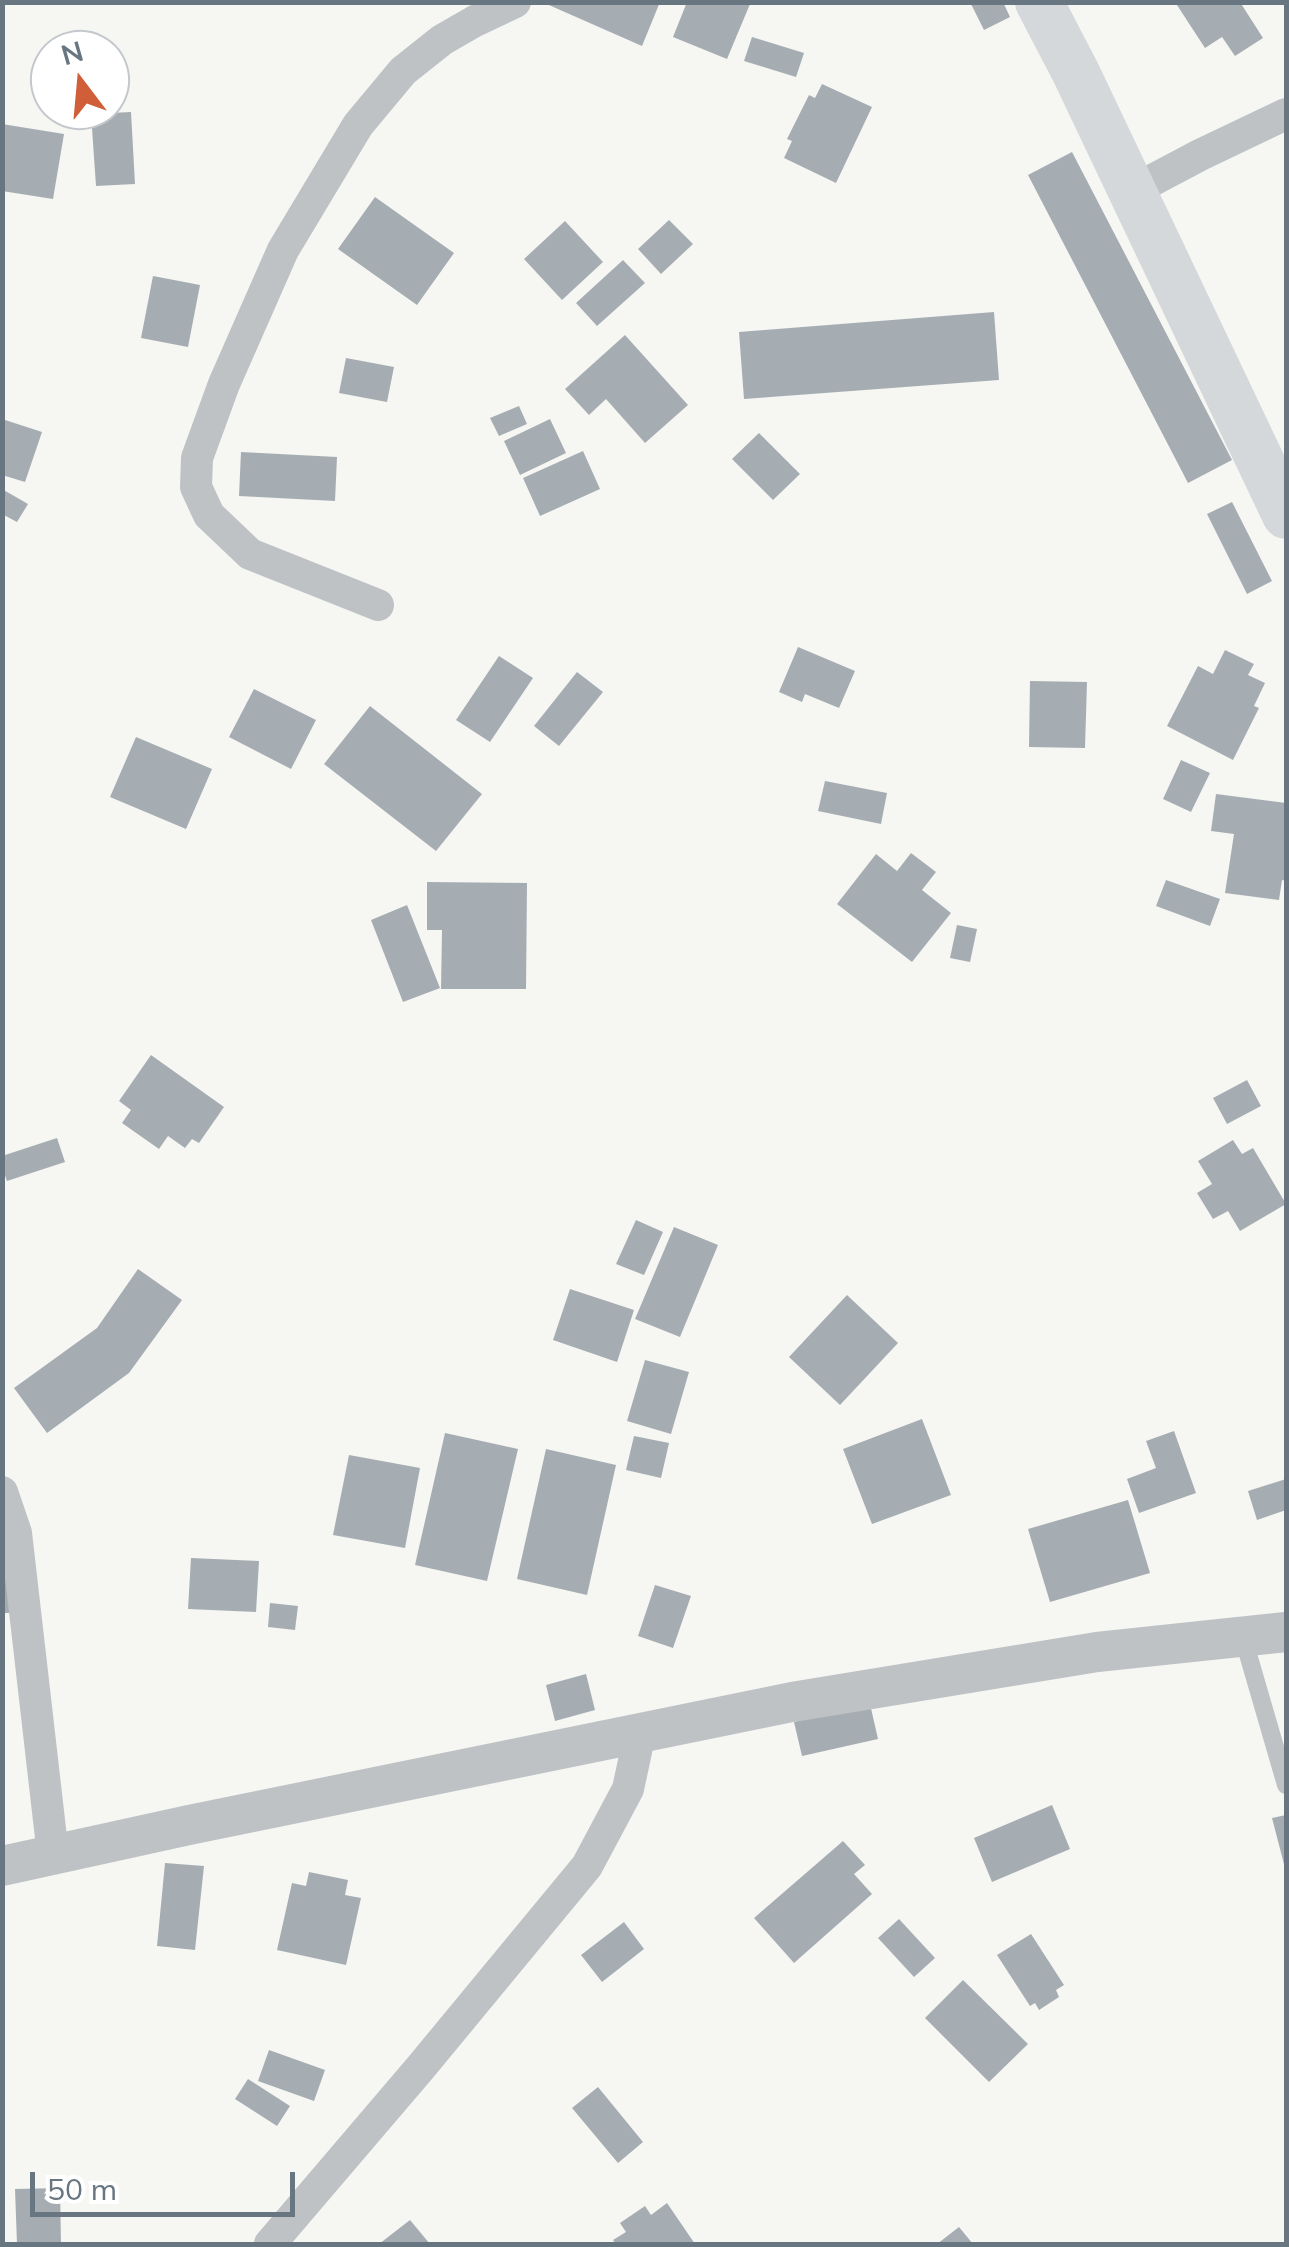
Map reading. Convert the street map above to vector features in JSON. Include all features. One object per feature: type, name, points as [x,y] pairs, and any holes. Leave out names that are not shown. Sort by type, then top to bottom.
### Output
[{"type":"main road","points":[[1039,2],[1286,515]]},
{"type":"street","points":[[378,606],[250,554],[209,514],[196,487],[198,458],[224,384],[283,250],[358,125],[403,72],[442,40],[514,2]]},
{"type":"street","points":[[1132,191],[1286,114]]},
{"type":"street","points":[[2,1492],[16,1533],[53,1855]]},
{"type":"street","points":[[2,1866],[792,1702],[1097,1652],[1286,1632]]},
{"type":"street","points":[[270,2244],[586,1866],[628,1789],[640,1732]]},
{"type":"lane","points":[[1243,1636],[1286,1785]]},
{"type":"building","points":[[542,2],[660,2],[642,46]]},
{"type":"building","points":[[687,2],[750,4],[727,59],[673,37]]},
{"type":"building","points":[[970,2],[1003,2],[1010,17],[984,30]]},
{"type":"building","points":[[1175,2],[1240,2],[1263,38],[1235,56],[1222,37],[1205,48]]},
{"type":"building","points":[[752,37],[804,53],[796,77],[744,61]]},
{"type":"building","points":[[822,84],[872,107],[836,183],[784,158],[792,141],[787,139],[809,95],[815,98]]},
{"type":"building","points":[[130,112],[135,184],[96,186],[92,130],[130,130]]},
{"type":"building","points":[[2,124],[64,134],[53,199],[2,191]]},
{"type":"building","points":[[1072,152],[1232,460],[1188,483],[1028,175]]},
{"type":"building","points":[[375,197],[454,253],[417,305],[338,249]]},
{"type":"building","points":[[669,220],[693,244],[661,274],[638,249]]},
{"type":"building","points":[[565,221],[603,262],[562,300],[524,259]]},
{"type":"building","points":[[623,260],[645,283],[597,326],[576,303]]},
{"type":"building","points":[[153,276],[200,285],[188,347],[141,338]]},
{"type":"building","points":[[994,312],[999,380],[744,399],[739,332]]},
{"type":"building","points":[[625,335],[688,405],[645,443],[606,399],[589,415],[565,389]]},
{"type":"building","points":[[346,358],[394,367],[387,402],[339,393]]},
{"type":"building","points":[[519,406],[527,424],[499,436],[490,418]]},
{"type":"building","points":[[2,419],[42,432],[25,482],[2,475]]},
{"type":"building","points":[[550,419],[566,453],[520,475],[504,441]]},
{"type":"building","points":[[759,433],[800,474],[773,500],[732,459]]},
{"type":"building","points":[[583,451],[600,489],[540,516],[523,478]]},
{"type":"building","points":[[241,452],[337,457],[335,501],[239,496]]},
{"type":"building","points":[[2,489],[28,504],[17,522],[2,514]]},
{"type":"building","points":[[1232,502],[1272,581],[1247,594],[1207,514]]},
{"type":"building","points":[[798,647],[855,671],[839,708],[805,694],[802,702],[779,692]]},
{"type":"building","points":[[1225,650],[1254,664],[1248,675],[1265,683],[1254,706],[1259,708],[1233,760],[1167,726],[1198,666],[1213,674]]},
{"type":"building","points":[[499,656],[533,678],[490,742],[456,720]]},
{"type":"building","points":[[577,672],[603,692],[559,746],[534,726]]},
{"type":"building","points":[[1030,681],[1087,682],[1085,748],[1029,747]]},
{"type":"building","points":[[254,689],[316,720],[291,769],[229,737]]},
{"type":"building","points":[[370,706],[482,794],[436,851],[324,764]]},
{"type":"building","points":[[136,737],[212,769],[186,829],[110,797]]},
{"type":"building","points":[[1181,760],[1210,773],[1191,812],[1163,799]]},
{"type":"building","points":[[825,781],[887,793],[881,824],[818,811]]},
{"type":"building","points":[[1216,794],[1286,803],[1286,881],[1282,880],[1279,900],[1225,893],[1234,834],[1211,831]]},
{"type":"building","points":[[911,853],[936,872],[922,890],[951,913],[912,962],[837,904],[876,854],[897,871]]},
{"type":"building","points":[[1166,880],[1220,899],[1210,926],[1156,906]]},
{"type":"building","points":[[427,882],[527,883],[526,989],[441,989],[442,930],[427,930]]},
{"type":"building","points":[[407,905],[440,988],[403,1002],[371,920]]},
{"type":"building","points":[[957,925],[977,929],[970,962],[950,958]]},
{"type":"building","points":[[151,1055],[224,1107],[199,1143],[192,1139],[185,1148],[168,1136],[159,1149],[122,1123],[131,1110],[119,1101]]},
{"type":"building","points":[[1247,1080],[1261,1106],[1227,1124],[1213,1098]]},
{"type":"building","points":[[57,1138],[65,1162],[7,1181],[2,1156]]},
{"type":"building","points":[[1233,1140],[1242,1154],[1253,1148],[1286,1204],[1240,1231],[1228,1211],[1213,1219],[1197,1193],[1212,1184],[1198,1161]]},
{"type":"building","points":[[636,1220],[663,1232],[644,1275],[616,1264]]},
{"type":"building","points":[[674,1227],[718,1245],[680,1337],[635,1319]]},
{"type":"building","points":[[138,1269],[182,1300],[129,1373],[47,1433],[14,1388],[97,1328]]},
{"type":"building","points":[[570,1289],[634,1310],[617,1362],[553,1340]]},
{"type":"building","points":[[847,1295],[898,1343],[840,1405],[789,1357]]},
{"type":"building","points":[[645,1360],[689,1372],[671,1434],[627,1421]]},
{"type":"building","points":[[922,1419],[951,1495],[872,1524],[843,1449]]},
{"type":"building","points":[[1174,1431],[1196,1493],[1139,1513],[1127,1479],[1156,1468],[1146,1441]]},
{"type":"building","points":[[445,1433],[518,1449],[487,1581],[415,1565]]},
{"type":"building","points":[[634,1436],[669,1443],[661,1478],[626,1470]]},
{"type":"building","points":[[546,1449],[616,1465],[587,1595],[517,1579]]},
{"type":"building","points":[[349,1455],[420,1468],[405,1548],[333,1535]]},
{"type":"building","points":[[1286,1479],[1286,1510],[1257,1520],[1248,1491]]},
{"type":"building","points":[[1128,1500],[1150,1573],[1050,1602],[1028,1529]]},
{"type":"building","points":[[191,1558],[259,1561],[256,1612],[188,1609]]},
{"type":"building","points":[[2,1565],[9,1565],[11,1613],[2,1613]]},
{"type":"building","points":[[655,1585],[691,1596],[673,1648],[638,1636]]},
{"type":"building","points":[[270,1603],[298,1606],[295,1630],[268,1627]]},
{"type":"building","points":[[586,1674],[595,1710],[555,1721],[546,1685]]},
{"type":"building","points":[[870,1704],[878,1739],[802,1756],[794,1722]]},
{"type":"building","points":[[1052,1805],[1070,1849],[992,1882],[974,1838]]},
{"type":"building","points":[[1286,1815],[1286,1867],[1285,1868],[1272,1818]]},
{"type":"building","points":[[843,1841],[865,1865],[854,1874],[872,1894],[794,1963],[754,1918]]},
{"type":"building","points":[[165,1863],[204,1866],[195,1950],[157,1946]]},
{"type":"building","points":[[309,1872],[348,1880],[345,1895],[361,1898],[346,1965],[277,1950],[292,1883],[306,1886]]},
{"type":"building","points":[[899,1919],[935,1958],[914,1977],[878,1938]]},
{"type":"building","points":[[624,1922],[644,1949],[602,1982],[581,1955]]},
{"type":"building","points":[[1031,1934],[1064,1985],[1056,1990],[1059,1997],[1039,2010],[1035,2003],[1030,2006],[997,1955]]},
{"type":"building","points":[[963,1980],[1028,2044],[989,2082],[925,2018]]},
{"type":"building","points":[[269,2050],[325,2070],[314,2101],[258,2081]]},
{"type":"building","points":[[248,2079],[290,2106],[277,2126],[235,2099]]},
{"type":"building","points":[[598,2087],[643,2142],[618,2163],[572,2108]]},
{"type":"building","points":[[60,2188],[61,2244],[17,2244],[15,2189]]},
{"type":"building","points":[[667,2203],[695,2244],[616,2244],[613,2240],[626,2232],[620,2223],[645,2206],[651,2215]]},
{"type":"building","points":[[410,2220],[430,2244],[379,2244]]},
{"type":"building","points":[[959,2227],[973,2244],[937,2244]]}]
